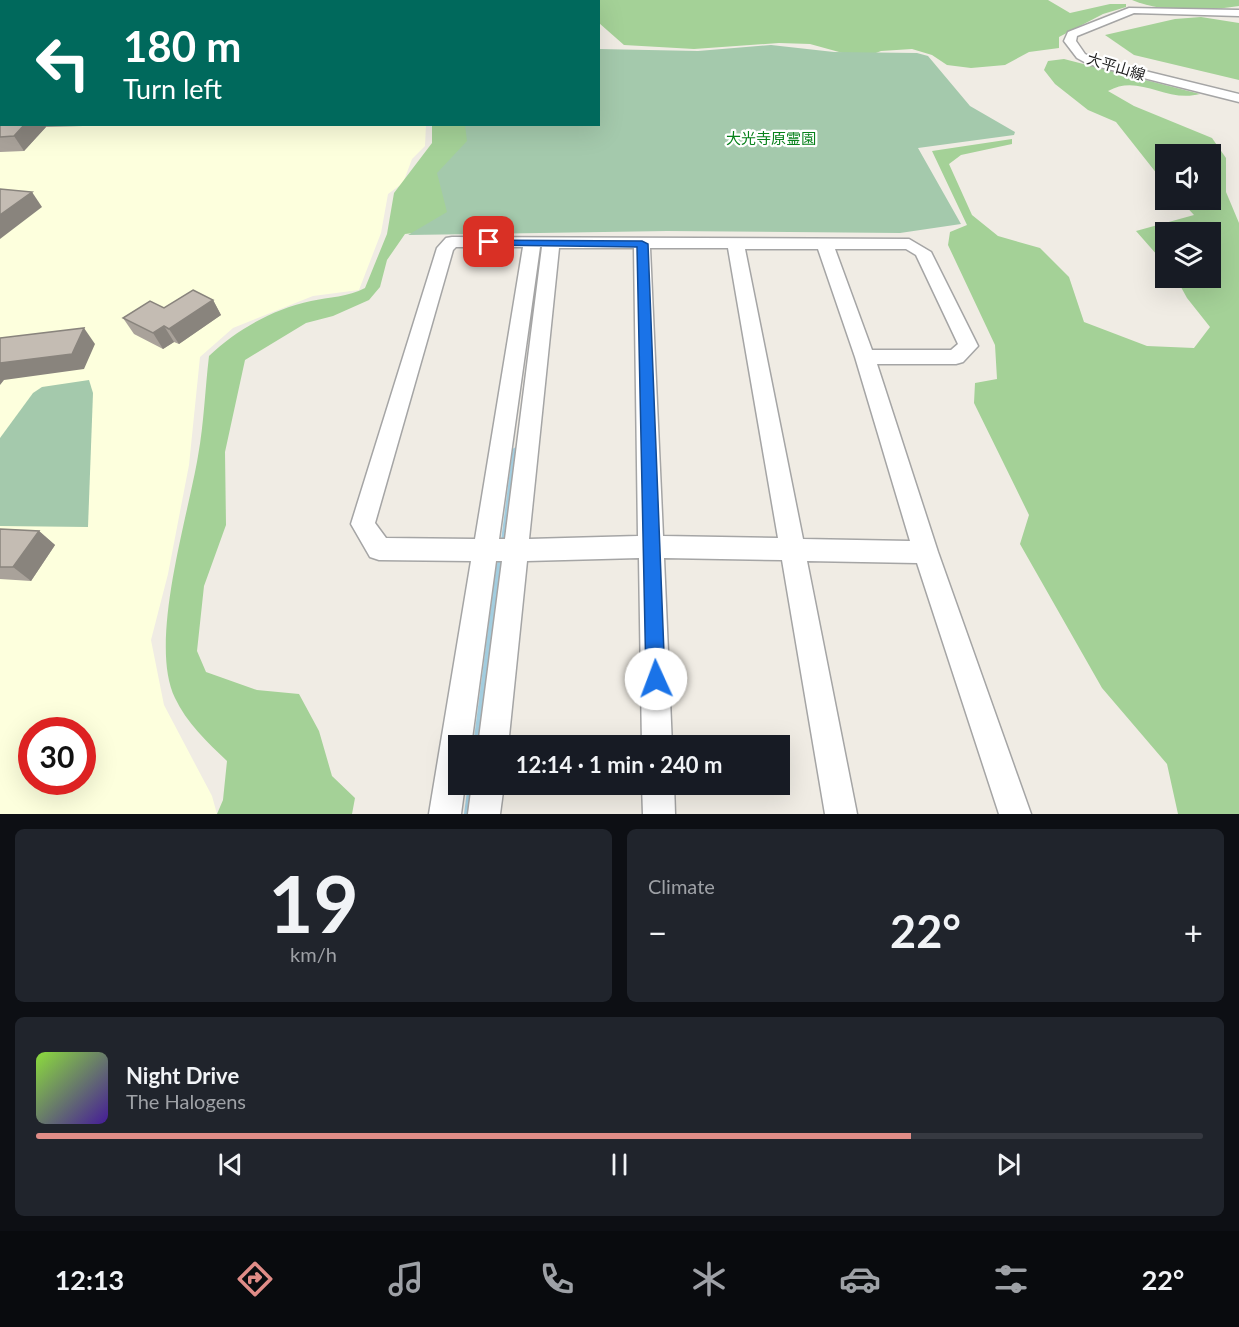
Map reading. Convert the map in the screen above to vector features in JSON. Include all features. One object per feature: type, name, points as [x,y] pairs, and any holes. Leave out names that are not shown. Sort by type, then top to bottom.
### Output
[{"type":"street","name":"大平山線","points":[[1239,13],[1133,10],[1084,28],[1072,34],[1070,41],[1081,56],[1092,62],[1239,98]]},
{"type":"street","points":[[865,357],[956,357],[968,346],[923,252],[909,244],[452,242],[445,248],[363,524],[379,549],[517,550],[652,547],[926,552]]},
{"type":"street","points":[[445,814],[486,550],[541,244]]},
{"type":"street","points":[[494,735],[517,550],[541,244]]},
{"type":"street","points":[[642,244],[657,735]]},
{"type":"street","points":[[736,244],[842,814]]},
{"type":"street","points":[[825,244],[865,357],[926,552],[1015,814]]},
{"type":"street","points":[[484,814],[487,795]]},
{"type":"street","points":[[658,795],[659,814]]},
{"type":"shaded area","points":[[0,126],[426,126],[425,146],[412,159],[403,183],[388,194],[381,233],[359,290],[313,296],[233,328],[200,357],[189,465],[168,574],[151,640],[164,705],[212,796],[217,814],[0,814]]},
{"type":"green space","points":[[600,0],[1048,0],[1070,13],[1110,4],[1126,4],[1126,7],[1103,14],[1059,37],[1059,48],[1029,52],[1005,65],[971,68],[947,65],[932,55],[912,49],[881,51],[868,56],[850,55],[810,44],[779,43],[694,49],[624,45],[600,24]]},
{"type":"green space","points":[[1132,0],[1239,0],[1239,6],[1185,10],[1157,7]]},
{"type":"green space","points":[[1201,17],[1239,23],[1239,80],[1134,55],[1105,35],[1175,19]]},
{"type":"green space","name":"大光寺原霊園","points":[[771,45],[834,52],[917,53],[928,56],[970,106],[1015,132],[1014,135],[918,148],[961,224],[900,233],[667,231],[408,235],[447,212],[437,173],[467,141],[465,126],[600,126],[600,49],[698,51]]},
{"type":"green space","points":[[1064,59],[1200,94],[1175,95],[1131,85],[1119,86],[1108,91],[1134,106],[1212,138],[1216,144],[1155,144],[1155,171],[1116,122],[1088,110],[1055,84],[1044,70],[1048,61]]},
{"type":"green space","points":[[432,126],[489,126],[482,211],[430,231],[405,234],[387,260],[380,287],[369,300],[333,316],[306,323],[245,360],[225,452],[226,525],[204,586],[197,651],[206,672],[257,690],[299,694],[319,731],[332,776],[355,798],[352,814],[217,814],[223,800],[227,761],[198,732],[175,698],[168,674],[166,646],[173,579],[200,444],[209,356],[243,329],[269,315],[311,301],[345,295],[365,288],[387,234],[394,193],[432,143]]},
{"type":"green space","points":[[1012,139],[1012,144],[961,155],[949,164],[972,215],[998,236],[1040,248],[1069,277],[1084,322],[1147,346],[1194,348],[1210,327],[1182,288],[1221,288],[1221,222],[1169,222],[1194,215],[1189,210],[1221,210],[1221,151],[1226,158],[1226,192],[1239,223],[1239,814],[1178,814],[1167,764],[1102,688],[1020,544],[1029,515],[974,403],[975,383],[997,379],[995,345],[948,245],[950,232],[967,225],[932,151]]},
{"type":"green space","points":[[1155,226],[1155,253],[1136,231]]},
{"type":"green space","points":[[89,380],[93,393],[88,527],[0,526],[0,438],[33,393],[42,387]]},
{"type":"building","points":[[0,126],[23,126],[14,136],[0,137]]},
{"type":"building","points":[[0,189],[32,192],[0,215]]},
{"type":"building","points":[[193,290],[213,300],[169,329],[164,326],[153,333],[123,318],[150,301],[164,308]]},
{"type":"building","points":[[84,328],[72,354],[0,363],[0,338]]},
{"type":"building","points":[[0,529],[39,531],[13,567],[0,567]]},
{"type":"waterway","points":[[504,545],[516,451]]},
{"type":"waterway","points":[[500,568],[502,555]]},
{"type":"waterway","points":[[478,735],[500,567]]},
{"type":"waterway","points":[[468,814],[471,795]]},
{"type":"route","points":[[489,242],[642,244],[656,679]]}]
